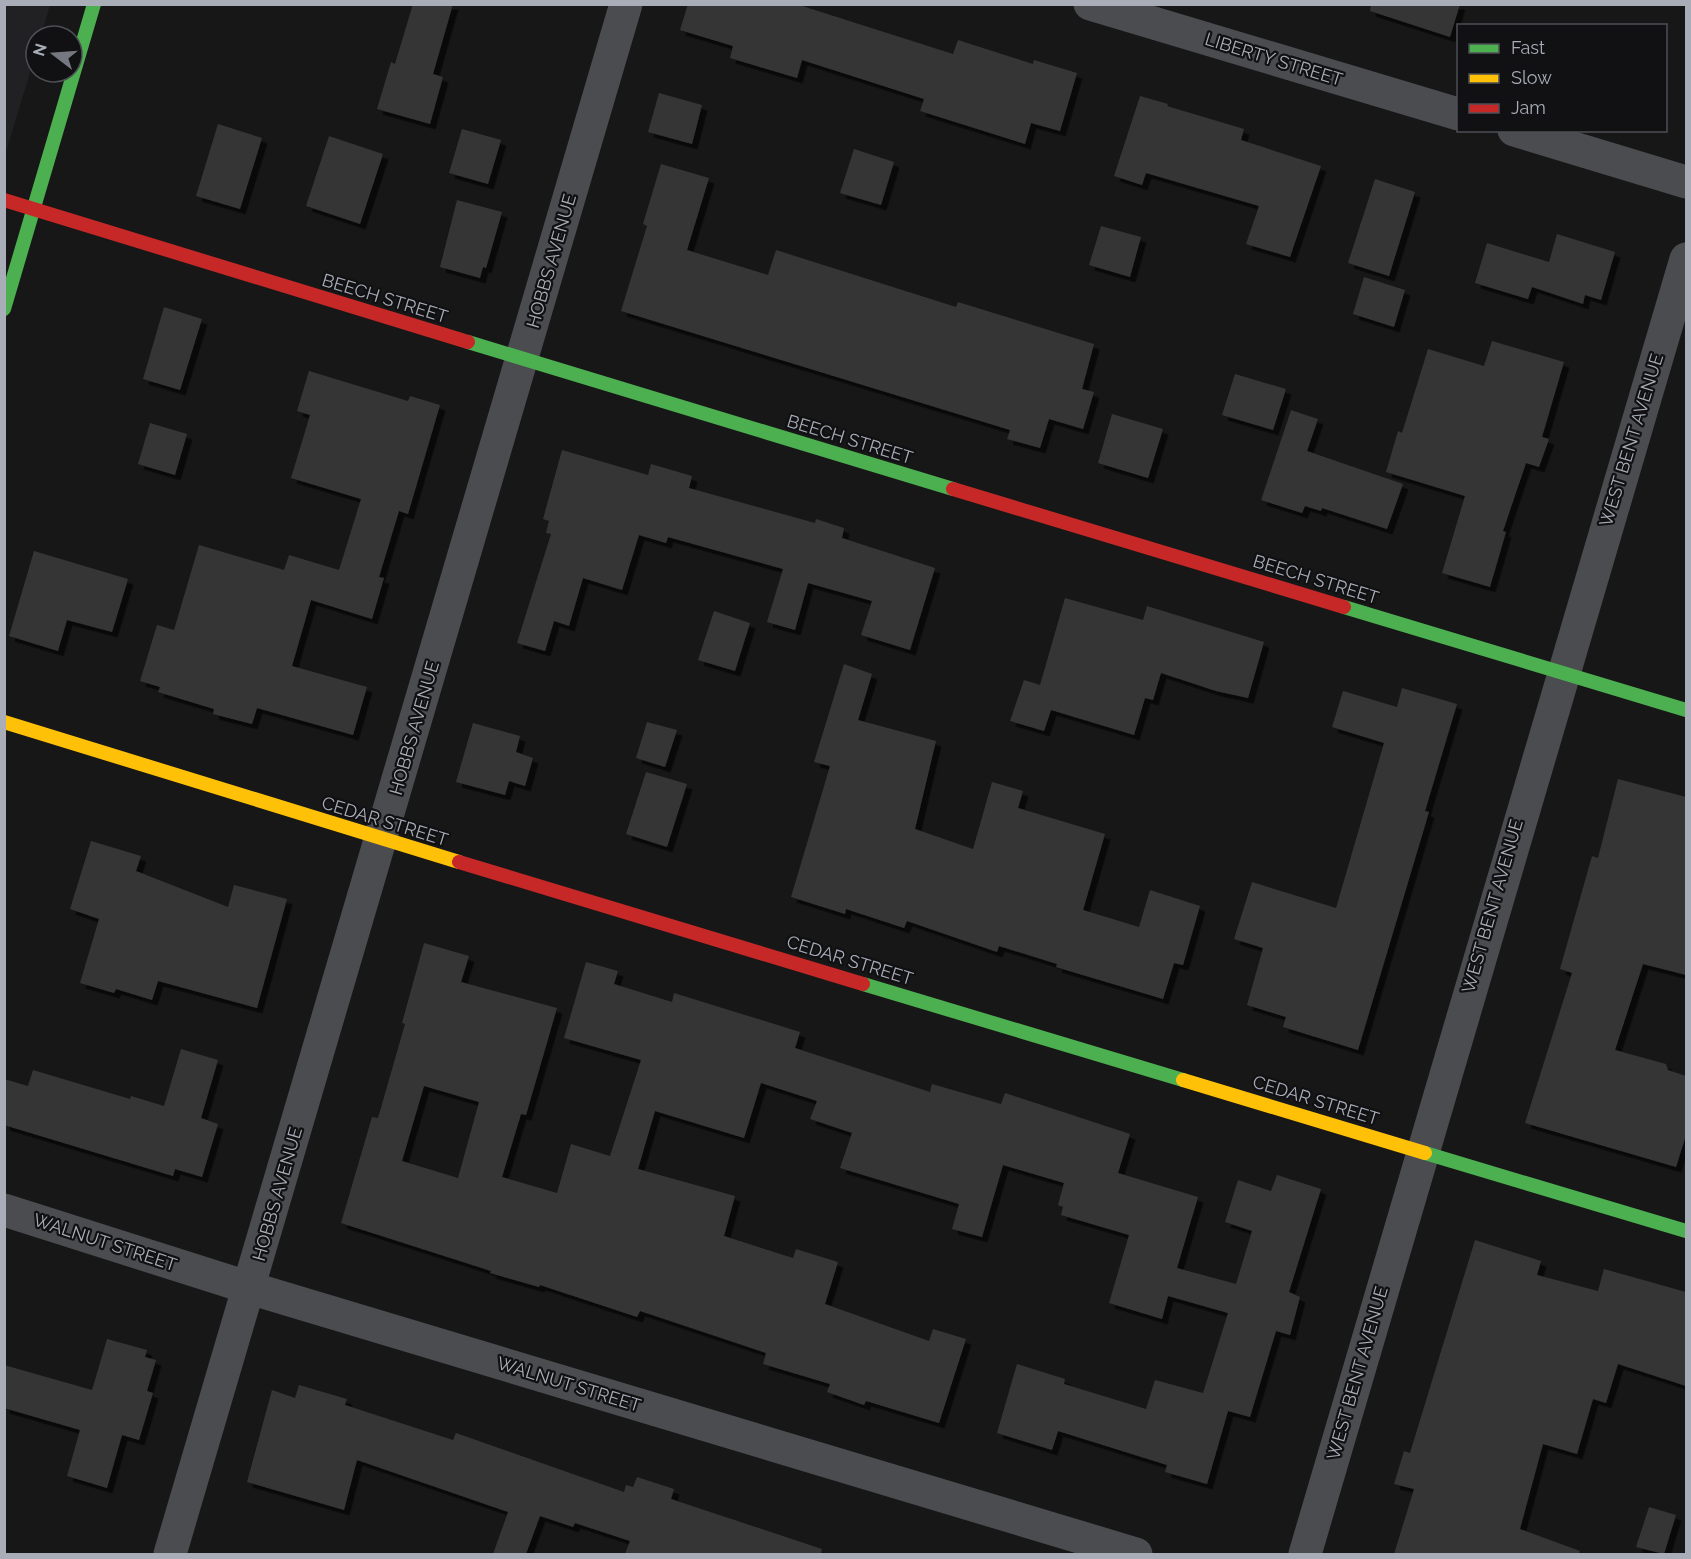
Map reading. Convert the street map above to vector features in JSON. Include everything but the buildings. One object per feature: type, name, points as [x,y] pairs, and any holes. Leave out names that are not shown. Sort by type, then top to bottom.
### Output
[{"type":"street","points":[[4,309],[94,4]]},
{"type":"street","name":"HOBBS AVENUE","points":[[170,1554],[626,4]]},
{"type":"street","name":"LIBERTY STREET","points":[[1090,4],[1457,114]]},
{"type":"street","points":[[1521,132],[1686,182]]},
{"type":"street","name":"BEECH STREET","points":[[4,200],[522,359],[1686,710]]},
{"type":"street","name":"WEST BENT AVENUE","points":[[1305,1554],[1561,672],[1686,259]]},
{"type":"street","name":"CEDAR STREET","points":[[4,722],[381,839],[1686,1231]]},
{"type":"street","name":"WALNUT STREET","points":[[4,1210],[250,1288],[1136,1554]]},
{"type":"shaded area","points":[[5,4],[50,5],[44,24],[24,24],[24,84],[27,84],[5,155]]},
{"type":"traffic: fast","points":[[4,309],[94,4]]},
{"type":"traffic: fast","points":[[468,342],[953,489]]},
{"type":"traffic: fast","points":[[1344,607],[1686,710]]},
{"type":"traffic: fast","points":[[863,984],[1183,1080]]},
{"type":"traffic: fast","points":[[1425,1153],[1686,1231]]},
{"type":"traffic: slow","points":[[4,722],[459,862]]},
{"type":"traffic: slow","points":[[1183,1080],[1425,1153]]},
{"type":"traffic: jam","points":[[4,200],[468,342]]},
{"type":"traffic: jam","points":[[953,489],[1344,607]]},
{"type":"traffic: jam","points":[[459,862],[863,984]]}]
